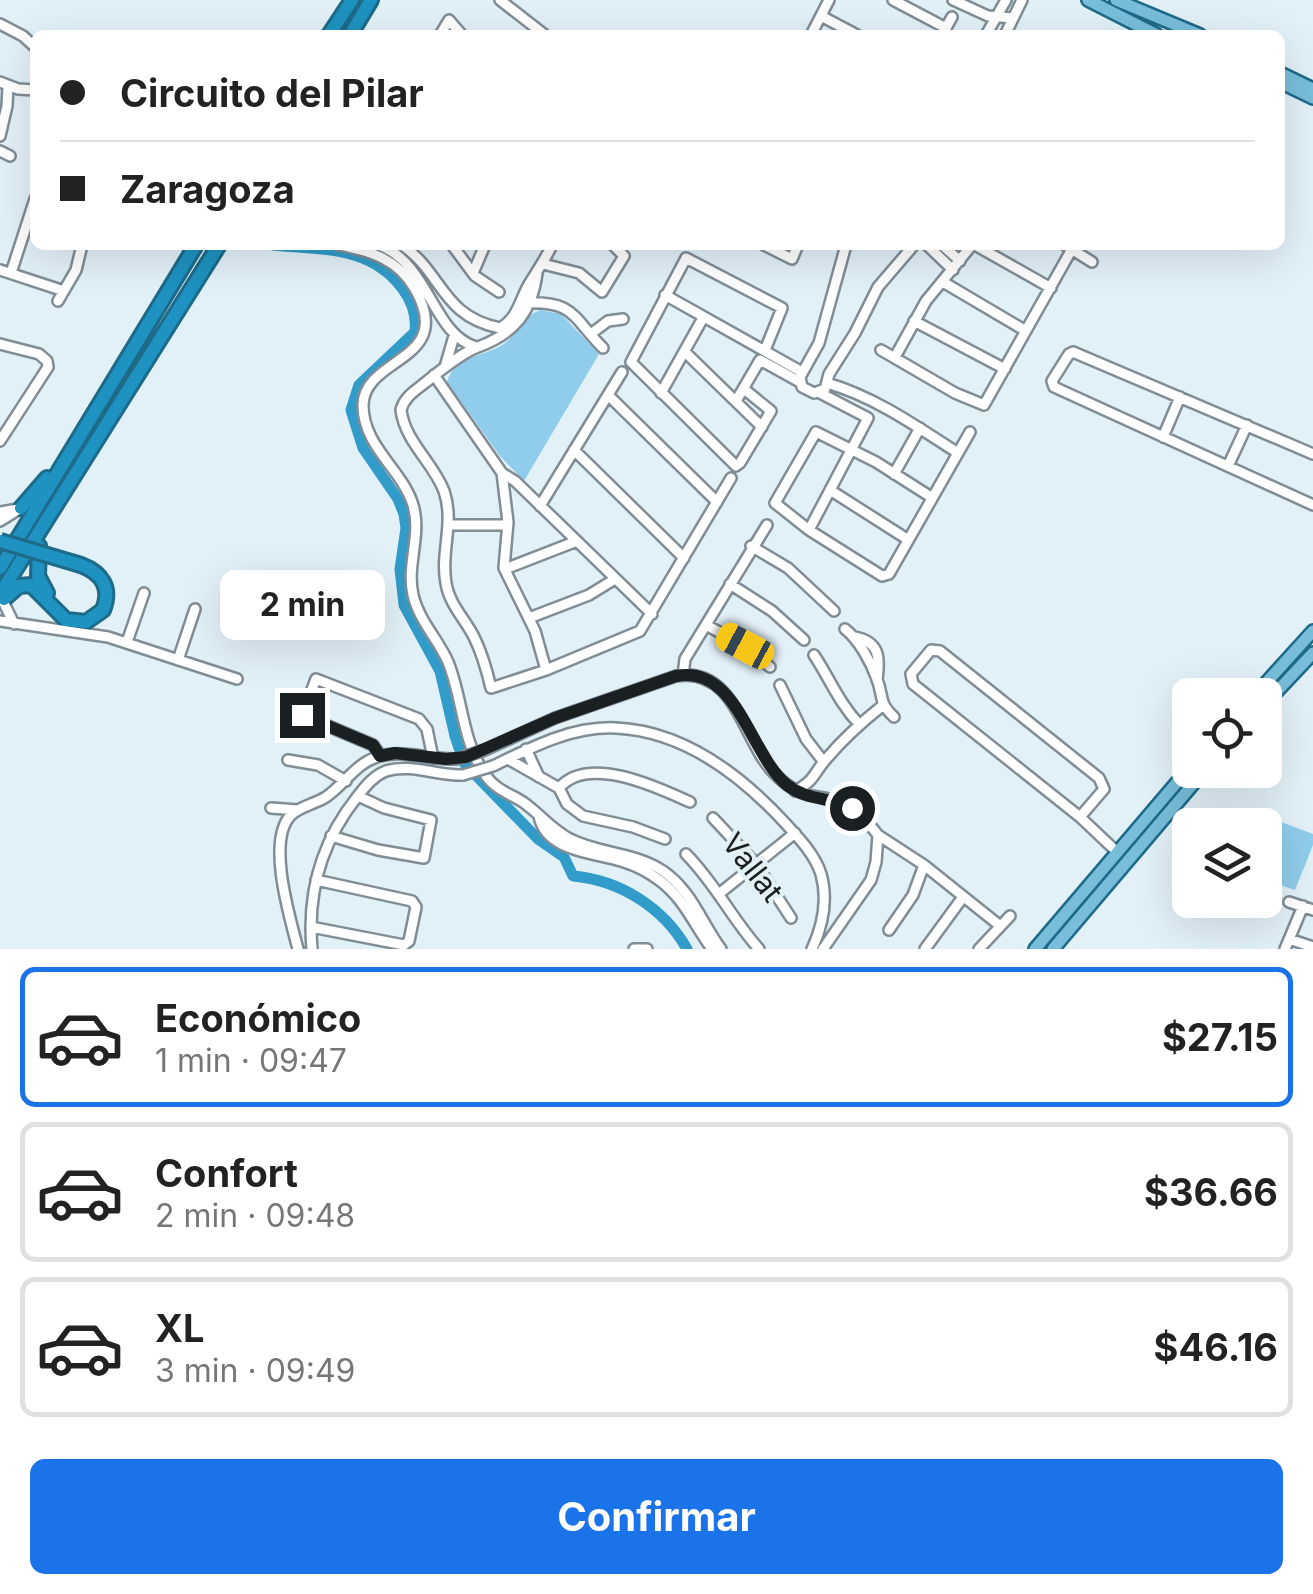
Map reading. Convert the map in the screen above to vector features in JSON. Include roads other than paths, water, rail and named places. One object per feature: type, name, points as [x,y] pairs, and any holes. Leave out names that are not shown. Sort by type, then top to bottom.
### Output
[{"type":"highway","points":[[331,30],[352,0]]},
{"type":"highway","points":[[353,30],[371,0]]},
{"type":"highway","points":[[0,568],[24,515],[66,459],[193,250]]},
{"type":"highway","points":[[2,600],[28,558],[35,538],[216,250]]},
{"type":"highway","points":[[0,558],[24,515]]},
{"type":"highway","points":[[35,538],[41,585],[62,610],[80,618],[94,612],[103,596],[98,582],[79,567]]},
{"type":"highway","points":[[0,543],[98,575],[106,588],[103,610],[90,620],[66,620],[31,585],[19,586],[2,600]]},
{"type":"main road","points":[[1088,0],[1146,30]]},
{"type":"main road","points":[[1116,0],[1189,30]]},
{"type":"main road","points":[[1129,21],[1140,18],[1142,10]]},
{"type":"main road","points":[[1152,30],[1148,24],[1157,16]]},
{"type":"main road","points":[[1285,75],[1313,89]]},
{"type":"main road","points":[[1285,84],[1313,98]]},
{"type":"main road","points":[[1270,678],[1313,631]]},
{"type":"main road","points":[[1282,686],[1313,653]]},
{"type":"main road","points":[[1035,949],[1172,788]]},
{"type":"main road","points":[[1057,948],[1190,788]]},
{"type":"street","points":[[500,0],[539,30]]},
{"type":"street","points":[[814,30],[830,0]]},
{"type":"street","points":[[894,0],[941,30]]},
{"type":"street","points":[[953,0],[996,18],[1013,18]]},
{"type":"street","points":[[989,30],[1006,0]]},
{"type":"street","points":[[1007,30],[1022,0]]},
{"type":"street","points":[[442,30],[449,16],[459,30]]},
{"type":"street","points":[[821,16],[848,30]]},
{"type":"street","points":[[945,30],[952,17]]},
{"type":"street","points":[[0,24],[30,42]]},
{"type":"street","points":[[0,136],[8,85]]},
{"type":"street","points":[[12,274],[30,215]]},
{"type":"street","points":[[79,260],[81,250]]},
{"type":"street","points":[[0,270],[61,296],[88,250]]},
{"type":"street","points":[[358,250],[392,263],[410,280],[425,313],[423,336],[416,346],[370,386],[364,400],[375,446],[413,505],[413,594],[448,662],[470,744],[489,780],[570,839],[632,856],[663,872],[687,892],[721,949]]},
{"type":"street","points":[[387,250],[407,262],[454,336],[481,346]]},
{"type":"street","points":[[408,250],[463,313],[489,326],[508,328]]},
{"type":"street","points":[[456,250],[472,273],[499,292]]},
{"type":"street","points":[[472,273],[483,250]]},
{"type":"street","points":[[549,250],[508,328],[439,372],[409,395],[400,410],[405,429],[439,479],[448,503],[446,588],[480,648],[491,688],[636,634],[652,614],[731,478]]},
{"type":"street","points":[[540,268],[580,272],[602,292],[624,256],[618,250]]},
{"type":"street","points":[[774,250],[792,259],[796,250]]},
{"type":"street","points":[[845,250],[831,306],[804,373],[807,391],[825,383],[878,288],[910,250]]},
{"type":"street","points":[[934,250],[957,266]]},
{"type":"street","points":[[946,250],[957,266]]},
{"type":"street","points":[[895,357],[926,301],[969,250]]},
{"type":"street","points":[[982,250],[1051,288]]},
{"type":"street","points":[[881,350],[980,406],[988,402],[1068,250]]},
{"type":"street","points":[[1074,250],[1092,262]]},
{"type":"street","points":[[744,389],[770,409],[736,466],[630,360],[688,258],[777,304],[782,312],[765,350]]},
{"type":"street","points":[[943,282],[1026,332]]},
{"type":"street","points":[[665,295],[804,373],[852,392],[920,428],[958,453]]},
{"type":"street","points":[[525,302],[560,304],[592,332],[603,348]]},
{"type":"street","points":[[440,311],[451,303]]},
{"type":"street","points":[[662,393],[704,318]]},
{"type":"street","points":[[592,332],[608,321],[623,319]]},
{"type":"street","points":[[914,320],[1005,370]]},
{"type":"street","points":[[481,346],[489,326]]},
{"type":"street","points":[[439,372],[454,336]]},
{"type":"street","points":[[0,344],[39,354],[48,367],[0,441]]},
{"type":"street","points":[[685,352],[762,427]]},
{"type":"street","points":[[1313,454],[1071,352],[1052,381],[1054,387],[1313,505]]},
{"type":"street","points":[[736,401],[760,360],[804,373]]},
{"type":"street","points":[[439,372],[502,473],[652,614]]},
{"type":"street","points":[[540,506],[622,372]]},
{"type":"street","points":[[809,530],[868,418],[825,383]]},
{"type":"street","points":[[608,395],[717,502]]},
{"type":"street","points":[[1163,437],[1180,397]]},
{"type":"street","points":[[1228,466],[1247,425]]},
{"type":"street","points":[[894,474],[920,428]]},
{"type":"street","points":[[931,497],[853,450],[814,433],[776,497],[779,508],[809,530],[885,576],[970,432]]},
{"type":"street","points":[[574,450],[684,558]]},
{"type":"street","points":[[502,473],[508,525],[505,569],[529,618],[546,670]]},
{"type":"street","points":[[830,490],[908,539]]},
{"type":"street","points":[[0,512],[24,515]]},
{"type":"street","points":[[0,521],[24,515]]},
{"type":"street","points":[[0,521],[17,532]]},
{"type":"street","points":[[683,675],[685,659],[767,524]]},
{"type":"street","points":[[450,525],[508,525]]},
{"type":"street","points":[[505,569],[577,541]]},
{"type":"street","points":[[751,546],[788,568],[834,611]]},
{"type":"street","points":[[529,618],[589,595],[615,578]]},
{"type":"street","points":[[730,584],[772,610],[804,640]]},
{"type":"street","points":[[128,642],[144,592]]},
{"type":"street","points":[[2,600],[14,624]]},
{"type":"street","points":[[178,660],[195,610]]},
{"type":"street","points":[[0,621],[96,634],[237,679]]},
{"type":"street","points":[[706,625],[745,646],[770,667]]},
{"type":"street","points":[[845,629],[855,637],[878,680],[882,706],[894,717]]},
{"type":"street","points":[[1080,817],[1104,789],[1099,778],[940,651],[931,650],[911,674],[914,684],[1080,817],[1117,852]]},
{"type":"street","points":[[814,655],[842,706],[858,724]]},
{"type":"street","points":[[271,808],[298,810],[318,802],[366,762],[380,756],[395,753],[452,759],[485,750],[555,718],[683,675],[706,680],[728,698],[748,725],[767,765],[795,791],[852,808],[878,835],[924,864],[999,925]]},
{"type":"street","points":[[380,756],[373,745],[302,715],[316,679],[420,718],[427,729],[433,758]]},
{"type":"street","points":[[780,685],[806,739],[823,761]]},
{"type":"street","points":[[818,800],[814,781],[823,761],[858,724],[882,706]]},
{"type":"street","points":[[312,949],[316,880],[332,836],[376,776],[390,770],[463,775],[493,766],[526,749],[588,730],[615,728],[646,732],[682,745],[739,778],[795,833],[821,875],[824,906],[820,946]]},
{"type":"street","points":[[526,749],[539,777]]},
{"type":"street","points":[[445,774],[452,759]]},
{"type":"street","points":[[508,759],[559,788],[567,804],[583,816],[665,839]]},
{"type":"street","points":[[288,760],[318,765],[346,782]]},
{"type":"street","points":[[559,788],[569,778],[597,772],[644,784],[690,802]]},
{"type":"street","points":[[795,791],[814,781]]},
{"type":"street","points":[[332,836],[420,859],[426,855],[430,820],[384,808],[358,796]]},
{"type":"street","points":[[298,810],[282,830],[278,853],[299,949]]},
{"type":"street","points":[[538,814],[541,827],[558,842],[631,864],[665,884],[681,901],[712,949]]},
{"type":"street","name":"Vallat","points":[[713,818],[756,864],[791,918]]},
{"type":"street","points":[[720,894],[795,833]]},
{"type":"street","points":[[820,946],[874,874],[878,835]]},
{"type":"street","points":[[686,854],[759,949]]},
{"type":"street","points":[[889,930],[913,895],[924,864]]},
{"type":"street","points":[[311,927],[404,945],[410,941],[416,907],[412,901],[316,880]]},
{"type":"street","points":[[925,949],[963,897]]},
{"type":"street","points":[[1288,902],[1308,908],[1287,944],[1313,948]]},
{"type":"street","points":[[979,949],[1010,916]]},
{"type":"street","points":[[634,949],[647,949]]},
{"type":"waterway","points":[[332,250],[375,264],[402,288],[411,303],[415,332],[359,385],[351,410],[363,448],[404,514],[406,528],[400,569],[404,605],[440,671],[464,763],[538,839],[564,857],[573,876],[607,883],[639,899],[666,921],[687,949]]}]
